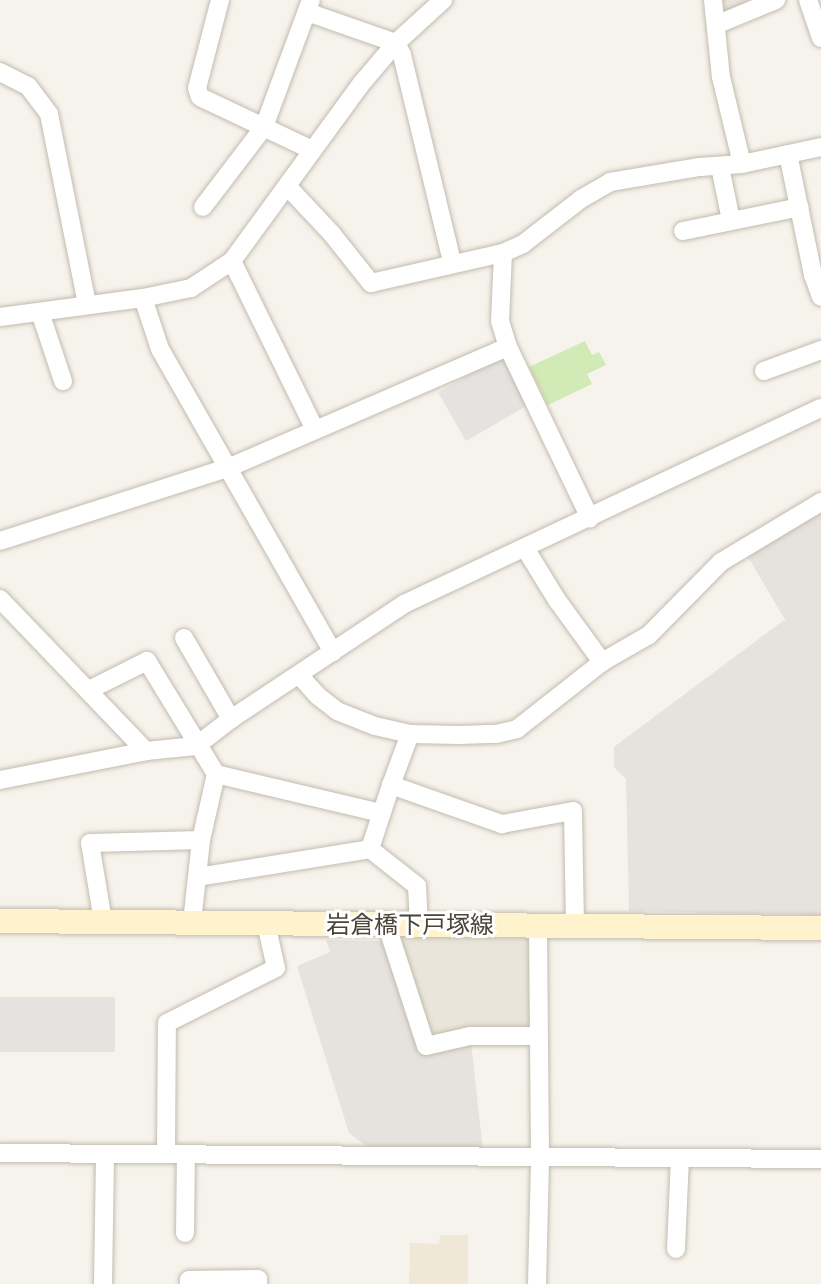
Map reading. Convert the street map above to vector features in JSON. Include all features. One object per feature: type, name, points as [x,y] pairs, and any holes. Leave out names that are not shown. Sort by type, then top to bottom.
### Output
[{"type":"street","points":[[220,0],[197,88],[200,97],[312,150]]},
{"type":"street","points":[[0,317],[143,298],[191,288],[232,261],[361,84],[396,43],[443,0]]},
{"type":"street","points":[[713,0],[718,24],[720,77],[742,164]]},
{"type":"street","points":[[718,24],[776,0]]},
{"type":"street","points":[[808,0],[821,38]]},
{"type":"street","points":[[203,207],[264,127],[309,6],[396,43],[402,55],[452,262]]},
{"type":"street","points":[[0,72],[28,86],[49,114],[87,304]]},
{"type":"street","points":[[287,186],[332,234],[371,283],[452,262],[503,253],[523,244],[581,199],[610,182],[700,167],[742,164],[821,147]]},
{"type":"street","points":[[788,154],[821,297]]},
{"type":"street","points":[[720,167],[732,220]]},
{"type":"street","points":[[684,231],[800,207]]},
{"type":"street","points":[[503,253],[500,321],[508,347],[590,518]]},
{"type":"street","points":[[232,261],[315,430]]},
{"type":"street","points":[[143,298],[160,349],[333,652]]},
{"type":"street","points":[[40,312],[63,381]]},
{"type":"street","points":[[0,541],[228,468],[508,347]]},
{"type":"street","points":[[764,372],[821,350]]},
{"type":"street","points":[[0,780],[146,751],[196,746],[231,719],[404,604],[821,408]]},
{"type":"street","points":[[299,675],[318,696],[337,711],[375,726],[410,734],[496,734],[517,729],[602,662],[649,635],[721,562],[821,502]]},
{"type":"street","points":[[526,548],[557,600],[602,662]]},
{"type":"street","points":[[0,599],[146,751]]},
{"type":"street","points":[[184,638],[231,719]]},
{"type":"street","points":[[89,690],[147,661],[196,746],[216,774],[381,813]]},
{"type":"street","points":[[370,849],[410,734]]},
{"type":"street","points":[[192,922],[201,840],[216,774]]},
{"type":"street","points":[[391,785],[502,824],[573,811],[575,927]]},
{"type":"street","points":[[103,921],[90,843],[201,840]]},
{"type":"street","points":[[198,877],[370,849],[417,887],[419,926]]},
{"type":"street","name":"岩倉橋下戸塚線","points":[[0,921],[821,928]]},
{"type":"street","points":[[166,1154],[167,1023],[276,968],[266,924]]},
{"type":"street","points":[[387,926],[426,1046],[470,1036],[538,1036]]},
{"type":"street","points":[[537,1284],[540,1157],[538,926]]},
{"type":"street","points":[[0,1153],[105,1156],[166,1154],[821,1159]]},
{"type":"street","points":[[185,1233],[186,1155]]},
{"type":"street","points":[[103,1284],[105,1156]]},
{"type":"street","points":[[676,1249],[680,1158]]},
{"type":"street","points":[[189,1284],[190,1280],[258,1279],[258,1284]]},
{"type":"shaded area","points":[[718,0],[761,0],[726,13],[720,11]]},
{"type":"shaded area","points":[[503,355],[531,403],[466,441],[438,392]]},
{"type":"shaded area","points":[[821,512],[821,915],[629,911],[626,779],[614,767],[614,747],[784,620],[787,623],[748,557]]},
{"type":"shaded area","points":[[390,936],[538,939],[538,1036],[426,1046]]},
{"type":"shaded area","points":[[326,940],[386,941],[421,1048],[471,1042],[483,1151],[373,1151],[349,1133],[297,966],[330,952]]},
{"type":"shaded area","points":[[0,997],[115,997],[115,1052],[0,1052]]},
{"type":"shaded area","points":[[440,1235],[468,1235],[468,1284],[409,1284],[410,1243],[439,1244]]},
{"type":"green space","points":[[585,341],[592,355],[599,352],[606,365],[587,374],[592,384],[548,405],[529,367]]}]
